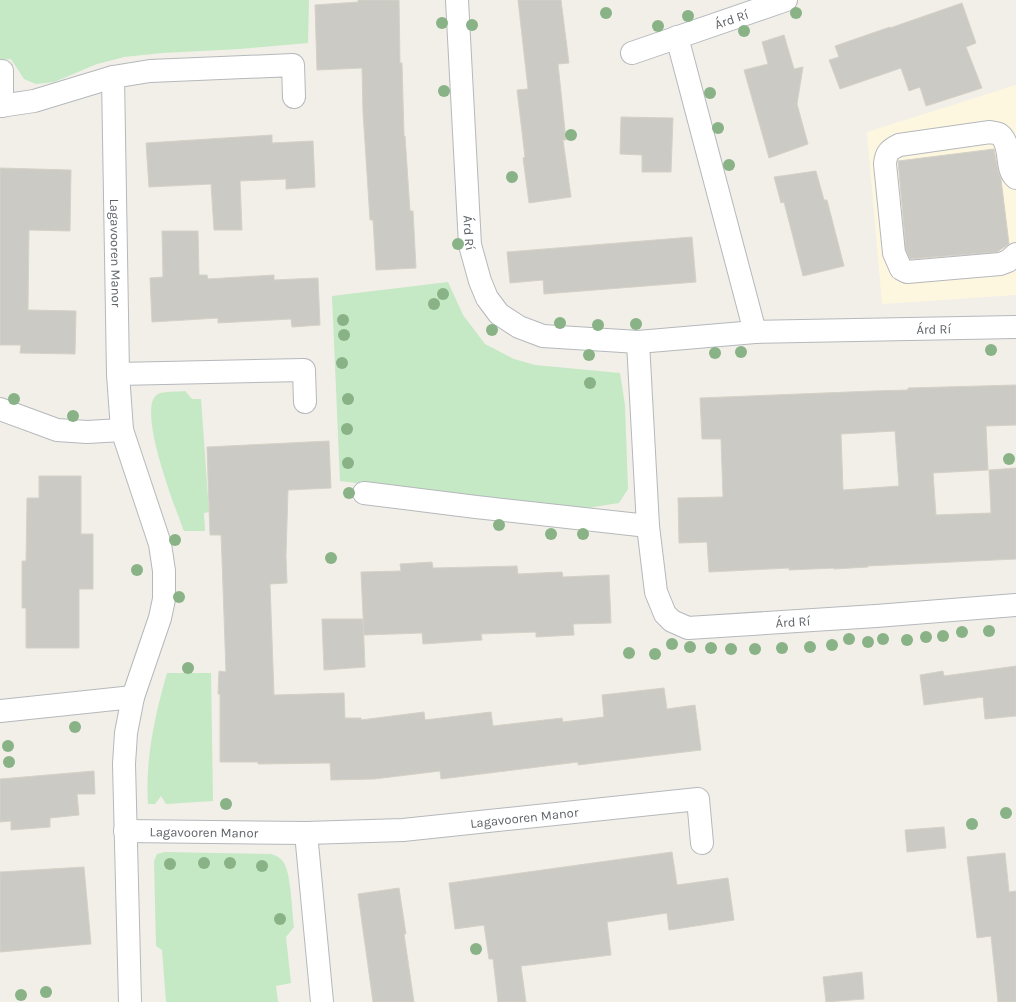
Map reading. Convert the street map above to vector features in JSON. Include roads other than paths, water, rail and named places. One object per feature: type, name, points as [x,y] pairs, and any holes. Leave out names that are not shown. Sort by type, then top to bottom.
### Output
[{"type":"street","name":"Árd Rí","points":[[457,0],[470,245],[480,281],[487,298],[499,314],[519,327],[543,336],[638,342],[755,332],[1016,327]]},
{"type":"street","name":"Árd Rí","points":[[632,53],[786,0]]},
{"type":"street","points":[[678,37],[755,332]]},
{"type":"street","points":[[2,71],[1,106],[34,101],[113,76],[150,71],[293,65],[294,98]]},
{"type":"street","name":"Lagavooren Manor","points":[[113,76],[118,374],[122,430],[160,544],[164,571],[164,599],[160,618],[133,697],[126,732],[124,764],[126,1002]]},
{"type":"street","points":[[1016,178],[1011,171],[1007,146],[1004,140],[999,134],[990,132],[899,145],[890,150],[886,155],[884,164],[894,253],[901,269],[907,272],[1000,264],[1008,262],[1016,254]]},
{"type":"street","name":"Árd Rí","points":[[638,342],[648,526],[656,592],[665,614],[672,621],[688,628],[883,616],[1016,605]]},
{"type":"street","points":[[118,374],[304,370],[304,402]]},
{"type":"street","points":[[0,409],[57,430],[87,432],[122,430]]},
{"type":"street","points":[[364,493],[476,508],[648,526]]},
{"type":"street","points":[[0,711],[133,697]]},
{"type":"street","name":"Lagavooren Manor","points":[[125,831],[306,833],[403,830],[698,799],[702,843]]},
{"type":"street","points":[[306,833],[322,1002]]}]
